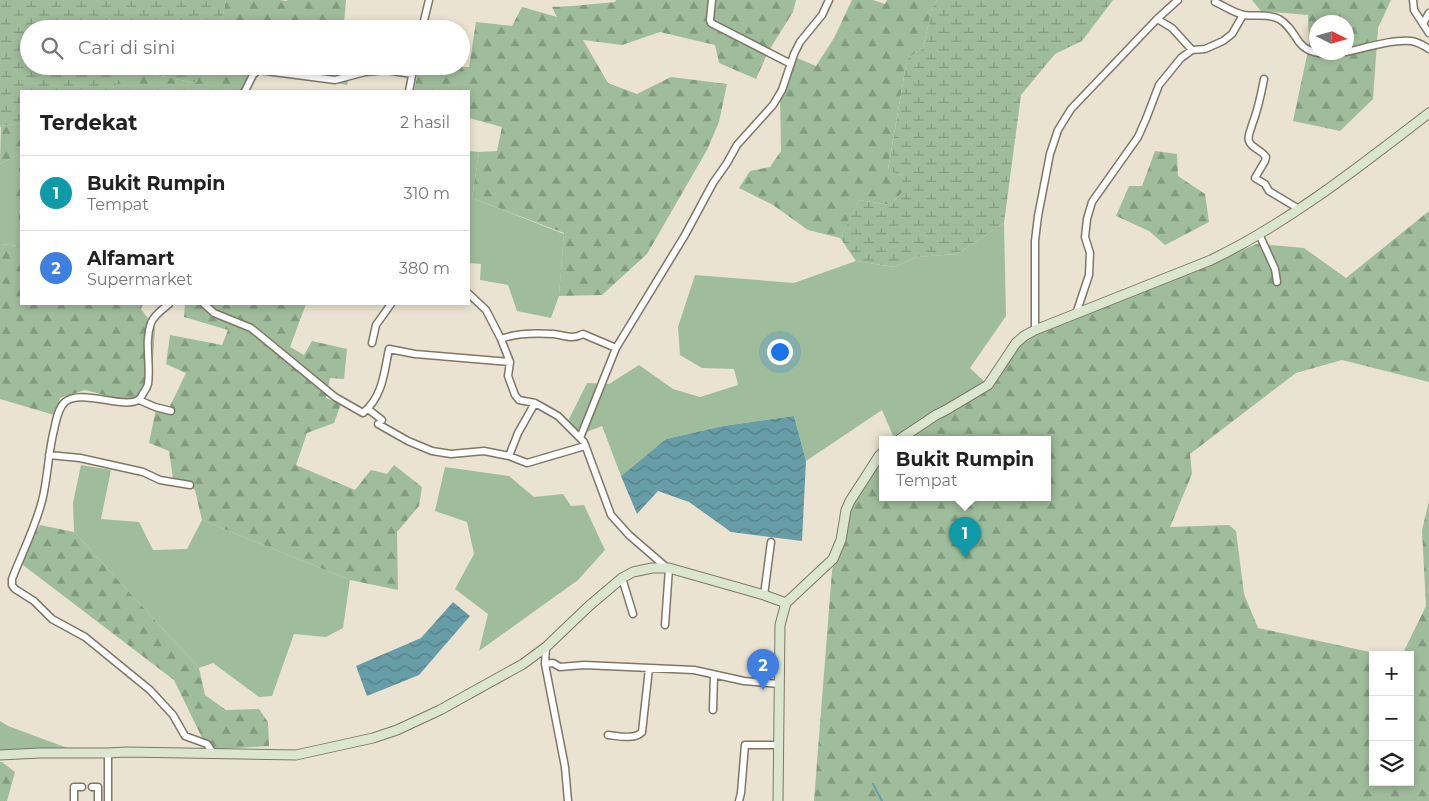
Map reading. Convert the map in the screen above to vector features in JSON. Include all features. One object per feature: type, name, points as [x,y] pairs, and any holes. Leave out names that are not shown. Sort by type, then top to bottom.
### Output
[{"type":"main road","points":[[904,436],[936,415],[988,385],[1016,343],[1024,336],[1236,248],[1299,209],[1429,113]]},
{"type":"main road","points":[[778,801],[780,625],[786,603],[833,559],[841,540],[846,510],[854,492],[879,456]]},
{"type":"main road","points":[[0,756],[40,753],[126,752],[296,755],[373,738],[397,730],[440,710],[523,664],[546,647],[622,578],[633,572],[652,568],[668,567],[786,603]]},
{"type":"street","points":[[424,20],[429,0]]},
{"type":"street","points":[[712,0],[711,23],[791,64]]},
{"type":"street","points":[[580,438],[616,348],[737,145],[774,105],[782,90],[800,42],[822,15],[829,0]]},
{"type":"street","points":[[1035,330],[1035,241],[1050,154],[1056,135],[1071,109],[1157,19],[1178,0]]},
{"type":"street","points":[[1413,0],[1414,10],[1429,33]]},
{"type":"street","points":[[1215,2],[1243,14],[1267,15],[1279,19],[1290,28],[1301,44],[1309,50]]},
{"type":"street","points":[[1422,24],[1429,13]]},
{"type":"street","points":[[1076,314],[1089,275],[1090,253],[1085,237],[1087,219],[1092,202],[1138,137],[1159,85],[1182,58],[1192,50],[1205,49],[1223,41],[1232,34],[1243,14]]},
{"type":"street","points":[[1157,19],[1172,28],[1192,50]]},
{"type":"street","points":[[1354,50],[1397,41],[1421,43],[1429,49]]},
{"type":"street","points":[[246,90],[253,75]]},
{"type":"street","points":[[296,75],[335,80],[354,75]]},
{"type":"street","points":[[409,90],[412,75]]},
{"type":"street","points":[[1264,79],[1258,111],[1248,135],[1248,140],[1251,144],[1264,153],[1266,157],[1255,178],[1265,184],[1269,191],[1299,209]]},
{"type":"street","points":[[1260,234],[1275,269],[1277,282]]},
{"type":"street","points":[[470,295],[486,310],[501,339],[510,362],[508,376],[515,395],[519,400],[535,404],[558,416],[584,442],[610,514],[629,535],[668,567],[665,625]]},
{"type":"street","points":[[168,305],[151,322],[148,337],[148,385],[139,400],[135,403],[86,397],[72,398],[66,400],[62,405],[57,418],[49,455],[42,500],[32,533],[26,542],[12,579],[12,585],[15,589],[34,600],[52,619],[85,637],[150,690],[173,714],[185,736],[207,744],[213,753]]},
{"type":"street","points":[[205,305],[214,313],[251,328],[335,397],[363,413],[368,409],[380,391],[389,349],[415,354],[510,362]]},
{"type":"street","points":[[372,342],[376,325],[390,305]]},
{"type":"street","points":[[501,339],[510,335],[554,334],[577,338],[583,334],[616,348]]},
{"type":"street","points":[[139,400],[171,411]]},
{"type":"street","points":[[510,456],[518,433],[535,404]]},
{"type":"street","points":[[368,409],[382,420],[378,424],[408,441],[432,451],[451,454],[484,451],[510,456],[527,463],[585,446]]},
{"type":"street","points":[[49,455],[80,458],[143,472],[160,480],[190,486]]},
{"type":"street","points":[[764,595],[771,542]]},
{"type":"street","points":[[622,578],[633,614]]},
{"type":"street","points":[[546,647],[545,664],[565,767],[568,801]]},
{"type":"street","points":[[545,664],[553,663],[560,667],[584,665],[694,670],[744,681],[779,684]]},
{"type":"street","points":[[608,735],[634,736],[642,732],[649,668]]},
{"type":"street","points":[[713,710],[714,675]]},
{"type":"street","points":[[739,801],[746,744],[779,745]]},
{"type":"street","points":[[108,753],[108,801]]},
{"type":"street","points":[[74,801],[74,787],[82,787]]},
{"type":"street","points":[[92,787],[98,787],[98,801]]},
{"type":"green space","points":[[0,0],[226,0],[222,20],[20,20],[20,75],[125,75],[111,90],[20,90],[20,123],[1,126],[0,128]]},
{"type":"green space","points":[[226,0],[346,0],[344,20],[222,20]]},
{"type":"green space","points":[[616,0],[796,0],[793,12],[768,52],[756,79],[719,63],[715,45],[660,32],[622,45],[583,40],[608,83],[637,94],[671,77],[727,84],[719,122],[707,150],[647,254],[602,295],[559,296],[564,233],[472,198],[479,152],[497,151],[502,127],[470,118],[470,90],[414,90],[417,75],[470,75],[470,61],[476,22],[512,26],[522,7],[557,17],[552,7],[615,2]]},
{"type":"green space","points":[[852,0],[873,0],[885,4],[887,0],[937,0],[932,8],[923,48],[907,59],[888,169],[903,176],[903,192],[890,205],[859,200],[840,238],[808,230],[773,205],[739,188],[750,171],[770,167],[781,151],[780,93],[790,55],[816,66],[834,38]]},
{"type":"green space","points":[[937,0],[1113,0],[1082,41],[1055,54],[1021,95],[1004,223],[957,254],[916,257],[895,267],[856,261],[840,238],[859,200],[890,205],[903,192],[903,176],[888,170],[907,59],[923,48],[932,8]]},
{"type":"green space","points":[[1252,0],[1391,0],[1378,28],[1373,99],[1340,131],[1293,121],[1309,46],[1308,15],[1261,11]]},
{"type":"green space","points":[[124,75],[155,75],[196,83],[200,75],[256,75],[247,90],[111,90]]},
{"type":"green space","points":[[155,75],[200,75],[196,83]]},
{"type":"green space","points":[[312,75],[350,75],[347,85],[311,78]]},
{"type":"green space","points":[[20,123],[20,154],[0,164],[1,126]]},
{"type":"green space","points":[[470,151],[479,152],[472,198],[564,234],[559,296],[551,318],[517,311],[508,285],[480,280],[481,264],[470,263]]},
{"type":"green space","points":[[1155,151],[1177,154],[1178,176],[1205,194],[1209,222],[1165,245],[1149,231],[1116,216],[1129,186],[1142,186]]},
{"type":"green space","points":[[20,154],[20,167],[16,177],[16,211],[20,223],[20,246],[0,244],[0,164]]},
{"type":"green space","points":[[20,167],[20,223],[16,211],[16,177]]},
{"type":"green space","points":[[1429,211],[1429,382],[1342,360],[1296,373],[1190,454],[1192,474],[1170,527],[1229,525],[1236,531],[1244,594],[1258,628],[1369,652],[1369,786],[1414,786],[1414,651],[1404,651],[1426,606],[1422,530],[1429,501],[1429,801],[814,801],[832,571],[844,518],[879,456],[879,501],[1051,501],[1051,436],[897,436],[988,385],[1030,332],[1257,244],[1304,248],[1346,278]]},
{"type":"green space","points":[[1004,223],[1006,316],[970,368],[988,385],[898,436],[893,436],[882,410],[806,461],[794,416],[723,426],[666,439],[621,476],[602,426],[579,435],[567,423],[587,383],[609,384],[639,365],[673,389],[700,397],[738,385],[734,369],[702,368],[680,355],[678,327],[695,275],[794,283],[856,261],[895,267],[916,257],[957,254]]},
{"type":"green space","points":[[0,244],[20,246],[20,305],[143,305],[141,309],[155,328],[151,390],[135,403],[85,390],[60,398],[54,415],[0,399]]},
{"type":"green space","points":[[185,305],[306,305],[290,347],[304,355],[312,341],[347,349],[344,379],[330,378],[326,398],[341,404],[334,423],[307,433],[296,465],[355,490],[371,470],[387,474],[394,465],[422,487],[419,506],[397,532],[398,590],[350,580],[202,520],[195,490],[173,479],[169,451],[149,443],[156,409],[169,408],[186,373],[166,364],[170,335],[222,345],[228,330],[184,317]]},
{"type":"green space","points":[[81,465],[111,470],[101,519],[139,522],[153,550],[187,549],[202,520],[350,580],[343,628],[326,637],[294,634],[272,696],[259,697],[213,663],[199,668],[74,532],[73,503]]},
{"type":"green space","points":[[445,467],[509,476],[534,497],[563,494],[571,506],[584,505],[605,550],[578,580],[479,651],[488,614],[455,589],[474,554],[467,522],[435,511]]},
{"type":"green space","points":[[40,525],[74,532],[199,668],[205,695],[226,710],[259,709],[268,722],[269,746],[208,750],[174,680],[19,562]]},
{"type":"green space","points":[[0,721],[8,726],[81,753],[0,754]]},
{"type":"green space","points":[[0,762],[15,772],[7,801],[0,801]]},
{"type":"water","points":[[794,416],[806,461],[802,541],[731,532],[689,502],[658,491],[637,514],[621,476],[666,439],[723,426]]},
{"type":"water","points":[[453,602],[470,616],[419,675],[367,696],[356,666],[421,638]]},
{"type":"waterway","points":[[873,784],[882,801]]},
{"type":"place","name":"Bukit Rumpin","points":[[965,558]]},
{"type":"place","name":"Alfamart","points":[[763,690]]}]
